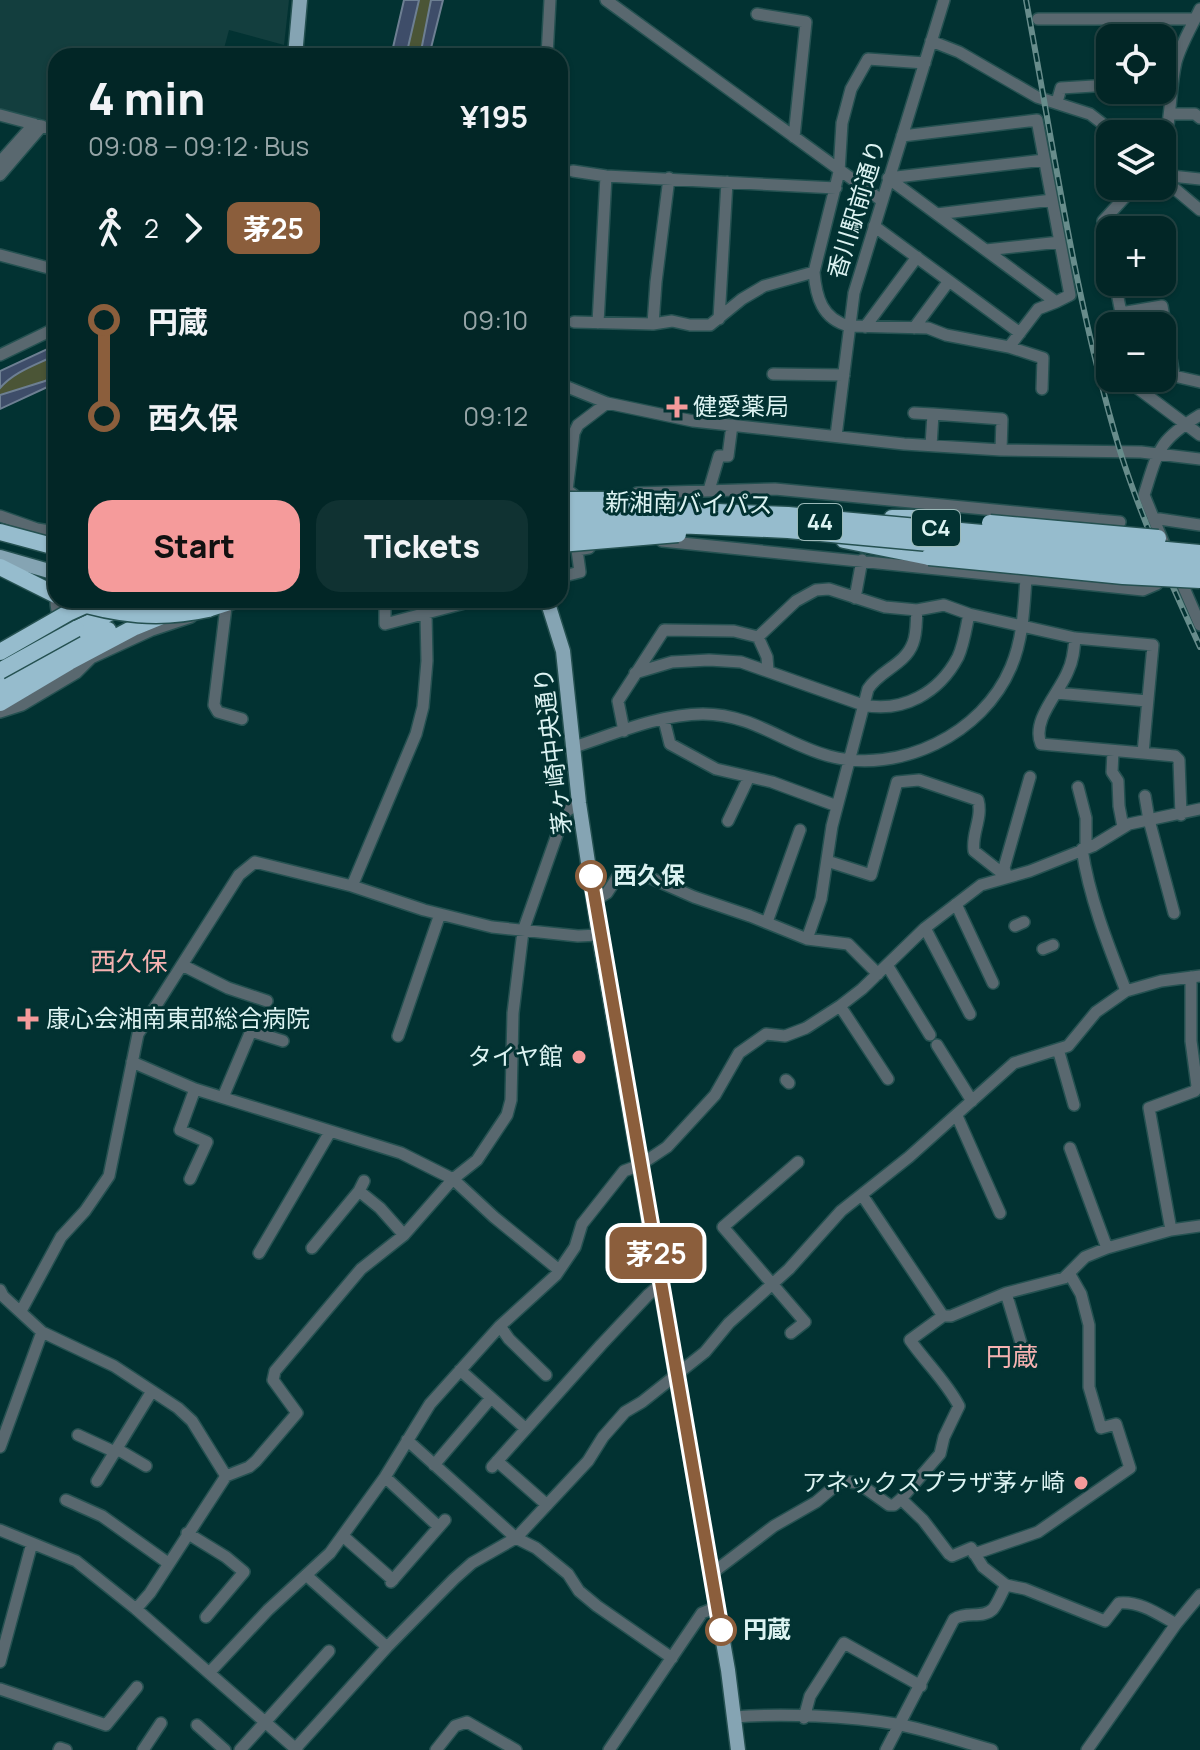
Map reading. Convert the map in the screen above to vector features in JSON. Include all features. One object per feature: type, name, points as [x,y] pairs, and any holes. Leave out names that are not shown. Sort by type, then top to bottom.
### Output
[{"type":"highway","name":"C4","points":[[568,498],[721,504],[841,516],[876,523]]},
{"type":"highway","name":"新湘南バイパス","points":[[568,515],[700,511],[788,515],[1200,553]]},
{"type":"highway","points":[[789,525],[932,518],[1200,543]]},
{"type":"highway","name":"C4","points":[[568,543],[789,525]]},
{"type":"highway","name":"新湘南バイパス","points":[[568,526],[789,525],[1200,568]]},
{"type":"highway","points":[[789,525],[886,550],[929,557],[1123,576],[1200,580]]},
{"type":"highway","points":[[1,536],[48,547]]},
{"type":"highway","points":[[0,567],[48,593]]},
{"type":"highway","points":[[0,652],[80,608]]},
{"type":"highway","points":[[98,608],[168,616],[210,608]]},
{"type":"highway","points":[[0,688],[124,608]]},
{"type":"highway","points":[[0,671],[79,635],[156,608]]},
{"type":"highway","points":[[0,703],[135,627],[181,608]]},
{"type":"main road","points":[[296,48],[300,0]]},
{"type":"main road","name":"44","points":[[568,515],[686,514],[1078,550]]},
{"type":"main road","name":"44","points":[[568,526],[661,521],[789,525]]},
{"type":"main road","points":[[0,557],[48,571]]},
{"type":"main road","name":"茅ヶ崎中央通り","points":[[550,608],[563,651],[579,803],[599,935],[717,1607],[738,1750]]},
{"type":"street","points":[[547,48],[550,0]]},
{"type":"street","points":[[606,0],[881,200]]},
{"type":"street","name":"香川駅前通り","points":[[836,436],[854,293],[944,0]]},
{"type":"street","points":[[757,14],[806,22],[794,137]]},
{"type":"street","points":[[1038,19],[1139,20],[1198,14]]},
{"type":"street","points":[[1176,62],[1198,14]]},
{"type":"street","points":[[1139,20],[1139,24]]},
{"type":"street","points":[[931,41],[959,52],[1037,97],[1090,114],[1098,120]]},
{"type":"street","points":[[925,63],[868,59],[851,89],[842,123],[836,188],[814,272],[820,304],[828,316],[849,326],[928,328],[1043,358],[1042,389]]},
{"type":"street","points":[[1057,102],[1061,88],[1096,86]]},
{"type":"street","points":[[1170,104],[1170,120]]},
{"type":"street","points":[[1171,114],[1195,114],[1200,118]]},
{"type":"street","points":[[0,115],[48,128]]},
{"type":"street","points":[[902,136],[1037,120],[1070,295],[1038,309],[1009,347]]},
{"type":"street","points":[[0,162],[38,125]]},
{"type":"street","points":[[0,175],[38,125]]},
{"type":"street","points":[[888,178],[1044,160]]},
{"type":"street","points":[[573,171],[606,176],[836,188]]},
{"type":"street","points":[[598,323],[606,176]]},
{"type":"street","points":[[653,324],[669,178]]},
{"type":"street","points":[[888,178],[1056,302]]},
{"type":"street","points":[[1176,178],[1200,179]]},
{"type":"street","points":[[719,319],[727,182]]},
{"type":"street","points":[[1176,189],[1200,210]]},
{"type":"street","points":[[937,214],[1052,200]]},
{"type":"street","points":[[1108,216],[1122,200]]},
{"type":"street","points":[[874,226],[1020,333]]},
{"type":"street","points":[[986,250],[1060,242]]},
{"type":"street","points":[[0,255],[48,268]]},
{"type":"street","points":[[865,327],[917,257]]},
{"type":"street","points":[[574,322],[653,324],[672,321],[710,325],[764,286],[814,272]]},
{"type":"street","points":[[914,328],[949,281]]},
{"type":"street","points":[[1118,296],[1121,313],[1162,306],[1174,376],[1200,382]]},
{"type":"street","points":[[0,355],[48,332]]},
{"type":"street","points":[[773,374],[844,375]]},
{"type":"street","points":[[568,387],[607,403],[663,416],[732,425],[931,446],[1157,453],[1200,459]]},
{"type":"street","points":[[1143,392],[1200,435]]},
{"type":"street","points":[[568,482],[574,433],[578,425],[607,403]]},
{"type":"street","points":[[914,413],[1002,419],[1001,450]]},
{"type":"street","points":[[931,446],[933,414]]},
{"type":"street","points":[[1200,415],[1167,438],[1157,453],[1144,495],[1200,625]]},
{"type":"street","points":[[709,490],[719,456],[728,456],[732,425]]},
{"type":"street","points":[[568,498],[775,489],[1120,522]]},
{"type":"street","points":[[0,516],[48,531]]},
{"type":"street","points":[[1153,518],[1200,525]]},
{"type":"street","points":[[1094,585],[1098,520]]},
{"type":"street","points":[[661,521],[662,541]]},
{"type":"street","points":[[1,536],[37,529]]},
{"type":"street","points":[[568,575],[580,572],[576,554],[581,548],[662,541],[1143,590],[1157,584]]},
{"type":"street","points":[[855,598],[862,560]]},
{"type":"street","points":[[574,747],[664,720],[702,714],[743,719],[811,750],[850,759],[871,760],[914,753],[955,733],[988,703],[1001,686],[1017,653],[1023,627],[1026,578]]},
{"type":"street","points":[[758,637],[804,595],[829,589],[885,607],[917,610],[944,605],[969,614],[1075,638],[1153,645],[1143,753]]},
{"type":"street","points":[[0,680],[64,639],[57,608]]},
{"type":"street","points":[[0,712],[22,705],[76,673],[91,658],[152,630],[216,608]]},
{"type":"street","points":[[230,608],[217,663],[214,705],[218,712],[242,719]]},
{"type":"street","points":[[385,608],[385,624],[449,608]]},
{"type":"street","points":[[807,939],[821,899],[837,806],[868,689],[875,679],[910,650],[917,610]]},
{"type":"street","points":[[635,673],[672,662],[741,662],[863,705],[877,708],[893,706],[925,695],[943,679],[958,656],[969,614]]},
{"type":"street","points":[[352,886],[416,734],[423,707],[427,661],[426,615]]},
{"type":"street","points":[[624,731],[618,701],[664,630],[734,631],[758,637]]},
{"type":"street","points":[[758,637],[767,657],[768,671]]},
{"type":"street","points":[[1075,638],[1070,667],[1041,723],[1038,739],[1041,744],[1175,756],[1179,760],[1181,815]]},
{"type":"street","points":[[1056,693],[1147,701]]},
{"type":"street","points":[[664,720],[670,744],[716,769],[772,782],[837,806]]},
{"type":"street","points":[[1113,751],[1112,772],[1118,781],[1123,827]]},
{"type":"street","points":[[727,821],[749,777]]},
{"type":"street","points":[[1007,877],[1004,868],[1030,777]]},
{"type":"street","points":[[827,861],[871,875],[897,782],[919,780],[978,800],[980,813],[972,846],[974,851],[1007,877]]},
{"type":"street","points":[[1078,787],[1086,818],[1085,868],[1126,991]]},
{"type":"street","points":[[1145,796],[1174,913]]},
{"type":"street","points":[[136,1609],[226,1476],[256,1461],[297,1413],[273,1380],[275,1371],[361,1269],[404,1235],[453,1179],[477,1160],[507,1115],[511,1100],[513,1013],[523,931],[565,812],[579,803]]},
{"type":"street","points":[[209,1673],[343,1536],[385,1477],[430,1404],[500,1326],[559,1270],[575,1247],[582,1224],[624,1171],[640,1165],[667,1147],[715,1095],[739,1053],[766,1034],[785,1036],[806,1028],[840,1006],[925,928],[981,885],[1030,871],[1113,835],[1123,827],[1200,809]]},
{"type":"street","points":[[767,922],[800,830]]},
{"type":"street","points":[[21,1311],[61,1237],[85,1211],[109,1176],[138,1034],[239,875],[255,862],[352,886],[440,914],[523,931],[599,935]]},
{"type":"street","points":[[595,900],[607,893],[617,875],[630,871],[807,939],[848,944],[882,970],[930,1035]]},
{"type":"street","points":[[956,904],[993,983]]},
{"type":"street","points":[[398,1036],[440,914]]},
{"type":"street","points":[[925,928],[970,1014]]},
{"type":"street","points":[[182,965],[228,988],[267,1001]]},
{"type":"street","points":[[0,1530],[76,1561],[136,1609],[296,1749],[387,1647],[472,1563],[516,1538],[588,1461],[612,1425],[705,1352],[729,1323],[789,1269],[841,1211],[957,1116],[1014,1063],[1068,1046],[1096,1012],[1126,991],[1195,976],[1191,1041],[1198,1092],[1149,1108],[1171,1230]]},
{"type":"street","points":[[840,1006],[888,1079]]},
{"type":"street","points":[[223,1097],[251,1031],[283,1041]]},
{"type":"street","points":[[937,1045],[972,1101]]},
{"type":"street","points":[[1058,1049],[1074,1105]]},
{"type":"street","points":[[132,1062],[195,1089],[401,1153],[453,1179],[559,1270]]},
{"type":"street","points":[[190,1179],[207,1142],[180,1130],[195,1089]]},
{"type":"street","points":[[957,1116],[1000,1213]]},
{"type":"street","points":[[259,1253],[330,1132]]},
{"type":"street","points":[[1070,1148],[1107,1248]]},
{"type":"street","points":[[791,1333],[805,1322],[723,1227],[798,1162]]},
{"type":"street","points":[[312,1248],[362,1186],[404,1235]]},
{"type":"street","points":[[862,1195],[943,1316]]},
{"type":"street","points":[[711,1574],[774,1526],[816,1502],[841,1481],[858,1483],[889,1505],[901,1499],[940,1454],[944,1437],[959,1406],[947,1383],[924,1361],[910,1340],[943,1316],[951,1316],[1006,1293],[1064,1278],[1085,1257],[1107,1248],[1171,1230],[1200,1226]]},
{"type":"street","points":[[974,1554],[1038,1532],[1130,1468],[1116,1424],[1101,1428],[1092,1402],[1089,1387],[1089,1325],[1081,1294],[1069,1273]]},
{"type":"street","points":[[547,1505],[494,1464],[610,1335],[661,1284]]},
{"type":"street","points":[[0,1290],[42,1332],[114,1366],[192,1421],[226,1476]]},
{"type":"street","points":[[1006,1293],[1024,1353]]},
{"type":"street","points":[[500,1326],[546,1375]]},
{"type":"street","points":[[0,1447],[42,1332]]},
{"type":"street","points":[[460,1370],[526,1429]]},
{"type":"street","points":[[97,1481],[152,1391]]},
{"type":"street","points":[[434,1465],[491,1398]]},
{"type":"street","points":[[78,1435],[146,1466]]},
{"type":"street","points":[[407,1440],[516,1538],[536,1548],[568,1574],[579,1591],[597,1606],[672,1658]]},
{"type":"street","points":[[343,1536],[392,1581],[442,1523],[385,1477]]},
{"type":"street","points":[[901,1499],[923,1520],[949,1554],[952,1556],[971,1548],[991,1575],[1006,1585],[1025,1589],[1105,1621],[1119,1603],[1136,1602],[1176,1624]]},
{"type":"street","points":[[66,1500],[102,1516],[168,1563]]},
{"type":"street","points":[[187,1533],[244,1572],[206,1617]]},
{"type":"street","points":[[0,1662],[32,1543]]},
{"type":"street","points":[[306,1575],[387,1647]]},
{"type":"street","points":[[886,1750],[954,1619],[960,1615],[989,1612],[1006,1585]]},
{"type":"street","points":[[1087,1750],[1176,1624],[1197,1603]]},
{"type":"street","points":[[609,1750],[702,1613],[717,1607]]},
{"type":"street","points":[[804,1718],[810,1696],[844,1643],[921,1686]]},
{"type":"street","points":[[240,1750],[329,1651]]},
{"type":"street","points":[[0,1689],[106,1725],[137,1687]]},
{"type":"street","points":[[735,1717],[761,1715],[899,1724],[948,1744],[992,1750]]},
{"type":"street","points":[[436,1750],[455,1726],[467,1722],[516,1750]]},
{"type":"street","points":[[143,1750],[161,1723]]},
{"type":"street","points":[[197,1725],[225,1750]]},
{"type":"street","points":[[59,1750],[66,1750]]},
{"type":"shaded area","points":[[0,0],[289,0],[284,45],[229,30],[224,48],[48,48],[48,121],[0,109]]},
{"type":"shaded area","points":[[404,0],[419,0],[408,48],[393,48]]},
{"type":"shaded area","points":[[431,0],[443,0],[431,48],[422,48]]},
{"type":"shaded area","points":[[48,349],[48,359],[19,373],[0,388],[0,371]]},
{"type":"shaded area","points":[[48,379],[48,387],[0,409],[0,395]]},
{"type":"green space","points":[[419,0],[431,0],[422,48],[408,48]]},
{"type":"green space","points":[[48,359],[48,380],[0,395],[0,388],[26,369]]},
{"type":"railway","points":[[1026,0],[1067,227],[1104,396],[1137,501],[1200,647]]},
{"type":"bus line","name":"茅25","points":[[591,876],[721,1630]]},
{"type":"place","name":"健愛薬局","points":[[677,407]]},
{"type":"place","name":"西久保","points":[[591,876]]},
{"type":"place","name":"康心会湘南東部総合病院","points":[[28,1019]]},
{"type":"place","name":"タイヤ館","points":[[579,1057]]},
{"type":"place","name":"アネックスプラザ茅ヶ崎","points":[[1081,1483]]},
{"type":"place","name":"円蔵","points":[[721,1630]]},
{"type":"district","name":"西久保","points":[[129,962]]},
{"type":"district","name":"円蔵","points":[[1012,1357]]}]
